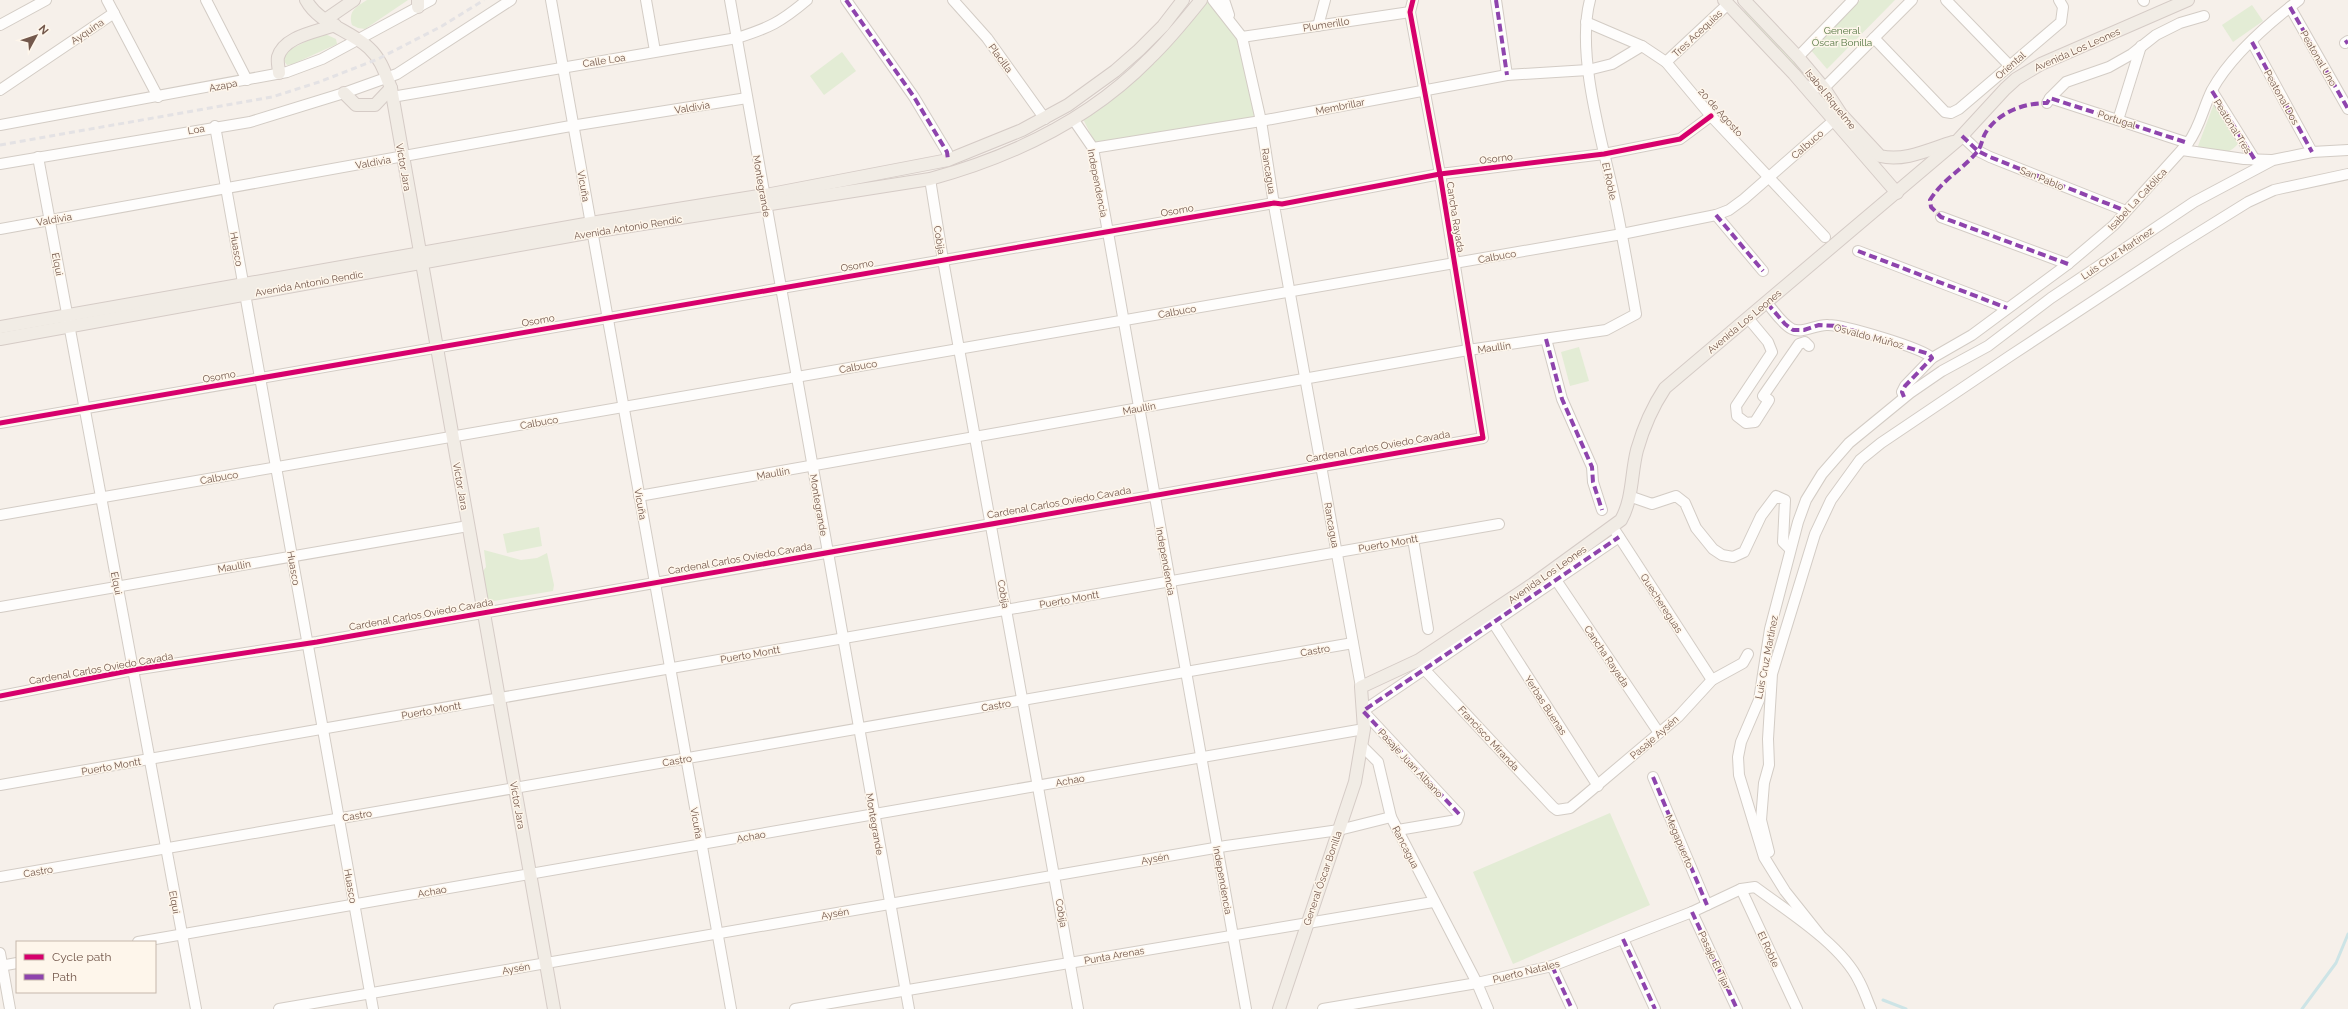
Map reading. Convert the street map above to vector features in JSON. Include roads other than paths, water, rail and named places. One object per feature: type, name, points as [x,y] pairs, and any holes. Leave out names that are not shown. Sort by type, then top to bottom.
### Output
[{"type":"main road","name":"Víctor Jara","points":[[306,0],[318,16],[357,39],[378,59],[390,88],[554,1009]]},
{"type":"main road","points":[[279,73],[278,58],[283,48],[292,40],[330,23],[354,0]]},
{"type":"main road","name":"Avenida Antonio Rendic","points":[[765,200],[948,160],[1000,140],[1045,119],[1068,105],[1115,71],[1163,26],[1183,0]]},
{"type":"main road","name":"Avenida Antonio Rendic","points":[[0,339],[68,321],[591,227],[765,200],[930,178],[1005,154],[1073,118],[1124,82],[1148,60],[1201,0]]},
{"type":"main road","name":"Isabel Riquelme","points":[[1744,0],[1798,57],[1824,88],[1838,117],[1897,193]]},
{"type":"main road","name":"Avenida Los Leones","points":[[1361,687],[1419,660],[1533,584],[1616,532],[1626,510],[1637,450],[1650,416],[1664,388],[1767,303],[1960,138],[2005,89],[2028,71],[2188,0]]},
{"type":"main road","name":"Isabel Riquelme","points":[[1726,2],[1804,86],[1880,156],[1887,158],[1914,155],[1960,138]]},
{"type":"main road","points":[[344,93],[356,105],[374,105],[390,88]]},
{"type":"main road","name":"Avenida Antonio Rendic","points":[[0,327],[68,321]]},
{"type":"main road","name":"Rancagua","points":[[1361,687],[1364,729],[1362,746]]},
{"type":"main road","name":"General Óscar Bonilla","points":[[1279,1009],[1306,924],[1355,782],[1362,746]]},
{"type":"street","points":[[0,25],[46,0]]},
{"type":"street","points":[[107,0],[158,97]]},
{"type":"street","points":[[206,0],[247,80]]},
{"type":"street","name":"Azapa","points":[[0,125],[158,97],[279,73],[322,59],[418,4],[431,0]]},
{"type":"street","points":[[390,88],[398,74],[511,0]]},
{"type":"street","name":"Vicuña","points":[[551,0],[730,1009]]},
{"type":"street","points":[[646,0],[654,51]]},
{"type":"street","name":"Montegrande","points":[[730,0],[909,1009]]},
{"type":"street","name":"Calle Loa","points":[[390,88],[563,67],[737,38],[768,29],[790,15],[807,0]]},
{"type":"street","points":[[846,0],[914,97],[947,152],[948,160]]},
{"type":"street","name":"Placilla","points":[[953,0],[987,38],[1045,119]]},
{"type":"street","name":"Rancagua","points":[[1213,0],[1230,19],[1242,37],[1261,121],[1289,292],[1361,687]]},
{"type":"street","name":"Rancagua","points":[[1224,0],[1230,19]]},
{"type":"street","points":[[1318,26],[1325,0]]},
{"type":"street","name":"Cancha Rayada","points":[[1413,0],[1410,12],[1440,174],[1483,438]]},
{"type":"street","points":[[1496,0],[1507,75]]},
{"type":"street","name":"El Roble","points":[[1590,0],[1586,22],[1585,40],[1588,70],[1604,154],[1622,234],[1636,314]]},
{"type":"street","points":[[1798,57],[1853,0]]},
{"type":"street","points":[[1804,86],[1824,88],[1912,0]]},
{"type":"street","points":[[1946,0],[2009,65]]},
{"type":"street","points":[[2249,45],[2298,0]]},
{"type":"street","name":"Tres Acequias","points":[[1666,62],[1726,2]]},
{"type":"street","name":"Oriental","points":[[1874,38],[1945,112],[1951,113],[1960,109],[2009,65],[2061,22],[2061,3]]},
{"type":"street","name":"Peatonal Uno","points":[[2290,7],[2348,109]]},
{"type":"street","name":"Plumerillo","points":[[1242,37],[1410,12]]},
{"type":"street","name":"Ayquina","points":[[0,90],[114,13]]},
{"type":"street","points":[[2118,120],[2141,46],[2156,35],[2174,26],[2204,16]]},
{"type":"street","name":"20 de Agosto","points":[[1586,22],[1642,46],[1666,62],[1711,116],[1825,237]]},
{"type":"street","name":"Isabel La Católica","points":[[1932,358],[1972,335],[2068,264],[2114,225],[2195,134],[2212,91],[2223,74],[2249,45]]},
{"type":"street","name":"Peatonal Dos","points":[[2249,45],[2312,152]]},
{"type":"street","points":[[1588,70],[1612,64],[1642,46]]},
{"type":"street","name":"Portugal","points":[[2141,46],[2109,67],[2066,82],[2049,101],[2118,120],[2185,147],[2255,160],[2273,160]]},
{"type":"street","name":"Membrillar","points":[[1093,148],[1261,121],[1507,75],[1588,70]]},
{"type":"street","name":"Loa","points":[[0,164],[215,126],[250,122],[344,93],[390,88]]},
{"type":"street","name":"Peatonal Tres","points":[[2212,91],[2255,160]]},
{"type":"street","name":"Valdivia","points":[[0,229],[573,126],[747,98]]},
{"type":"street","name":"Osorno","points":[[0,423],[1107,231],[1274,203],[1282,204],[1440,174],[1604,154],[1680,139],[1711,116]]},
{"type":"street","name":"Calbuco","points":[[0,515],[1454,264],[1622,234],[1716,215],[1729,210],[1770,177],[1838,117]]},
{"type":"street","name":"Independencia","points":[[1073,118],[1093,148],[1246,1009]]},
{"type":"street","name":"Huasco","points":[[215,126],[373,1009]]},
{"type":"street","name":"San Pablo","points":[[1960,138],[1978,151],[1990,157],[2126,211]]},
{"type":"street","name":"Luis Cruz Martínez","points":[[1820,935],[1785,891],[1764,857],[1738,775],[1738,756],[1741,742],[1759,700],[1770,629],[1790,549],[1806,500],[1822,474],[1849,443],[1904,397],[1942,371],[1988,346],[2051,298],[2194,202],[2273,160],[2312,152],[2348,150]]},
{"type":"street","name":"Elqui","points":[[38,157],[196,1009]]},
{"type":"street","points":[[1774,873],[1761,820],[1764,783],[1769,765],[1768,739],[1772,674],[1815,534],[1831,500],[1860,460],[1881,443],[2017,352],[2174,248],[2248,202],[2274,190],[2348,174]]},
{"type":"street","name":"Cobija","points":[[930,178],[943,260],[1071,963],[1078,1009]]},
{"type":"street","points":[[1716,215],[1763,271]]},
{"type":"street","points":[[1941,217],[2068,264]]},
{"type":"street","points":[[1858,250],[2007,308]]},
{"type":"street","name":"Osvaldo Múñoz","points":[[1767,303],[1785,324],[1793,330],[1804,330],[1819,325],[1838,326],[1910,347],[1929,354],[1932,358]]},
{"type":"street","name":"Maullín","points":[[639,496],[1468,350],[1606,330],[1636,314]]},
{"type":"street","points":[[1748,318],[1768,342],[1772,352],[1736,406],[1737,416],[1746,423],[1755,422],[1769,400],[1763,396],[1799,344],[1805,342],[1809,346]]},
{"type":"street","points":[[1546,339],[1562,399],[1592,467],[1592,482],[1602,510]]},
{"type":"street","name":"Luis Cruz Martínez","points":[[1904,397],[1902,392],[1905,386],[1932,358]]},
{"type":"street","name":"Cardenal Carlos Oviedo Cavada","points":[[0,696],[133,670],[308,643],[1321,465],[1483,438]]},
{"type":"street","points":[[1629,496],[1652,504],[1676,496],[1685,503],[1696,528],[1713,549],[1722,555],[1733,557],[1744,552],[1761,516],[1776,496],[1785,500],[1783,542],[1790,549]]},
{"type":"street","name":"Puerto Montt","points":[[0,785],[1499,524]]},
{"type":"street","name":"Maullín","points":[[0,607],[468,526]]},
{"type":"street","name":"Avenida Los Leones","points":[[1363,711],[1424,669],[1494,624],[1556,580],[1616,532]]},
{"type":"street","name":"Quechereguas","points":[[1616,532],[1712,680]]},
{"type":"street","points":[[1413,539],[1428,629]]},
{"type":"street","name":"Cancha Rayada","points":[[1556,580],[1659,733]]},
{"type":"street","name":"Yerbas Buenas","points":[[1494,624],[1598,786]]},
{"type":"street","name":"Castro","points":[[0,877],[1353,643]]},
{"type":"street","name":"Pasaje Aysén","points":[[1553,807],[1557,810],[1570,808],[1598,786],[1678,717],[1712,680],[1743,663],[1748,654]]},
{"type":"street","name":"Francisco Miranda","points":[[1424,669],[1553,807]]},
{"type":"street","name":"Pasaje Juan Albano","points":[[1363,711],[1459,814],[1457,820],[1398,830]]},
{"type":"street","name":"Achao","points":[[143,941],[1364,729]]},
{"type":"street","name":"Rancagua","points":[[1362,746],[1378,762],[1391,817],[1477,983],[1488,1009]]},
{"type":"street","name":"Megapuerto","points":[[1653,777],[1707,905]]},
{"type":"street","name":"Aysén","points":[[279,1009],[1217,847],[1338,830],[1391,817]]},
{"type":"street","points":[[1741,889],[1755,887],[1820,935],[1840,955],[1859,979],[1871,1009]]},
{"type":"street","name":"El Roble","points":[[1741,889],[1797,1009]]},
{"type":"street","name":"Puerto Natales","points":[[1323,1009],[1477,983],[1552,966],[1692,912],[1741,889]]},
{"type":"street","name":"Punta Arenas","points":[[795,1009],[1434,902]]},
{"type":"street","name":"Pasaje El Tijar","points":[[1692,912],[1737,1009]]},
{"type":"street","points":[[1623,939],[1655,1009]]},
{"type":"street","points":[[0,953],[1,966],[10,1009]]},
{"type":"street","points":[[1,966],[16,963]]},
{"type":"street","points":[[1552,966],[1572,1009]]},
{"type":"waterway","points":[[2302,1009],[2336,963],[2348,934]]},
{"type":"waterway","points":[[1883,1000],[1906,1009]]},
{"type":"railway","points":[[0,145],[272,97],[319,82],[378,59],[442,26],[484,0]]}]
